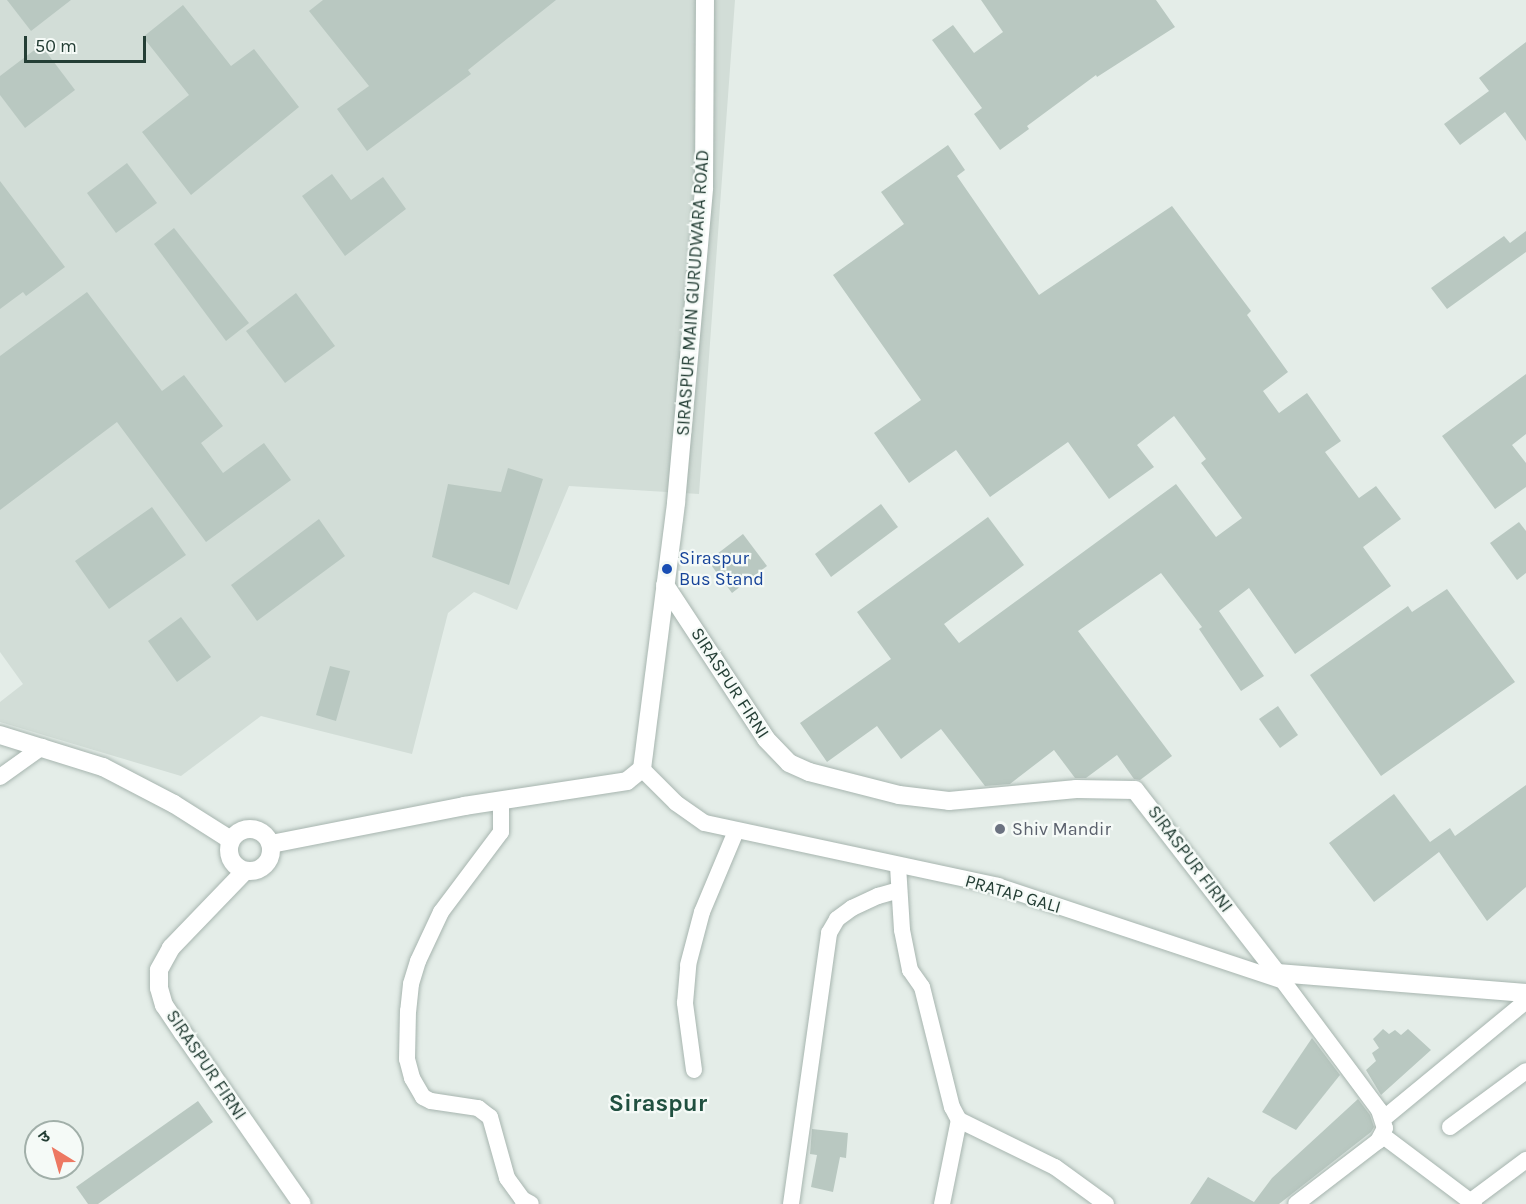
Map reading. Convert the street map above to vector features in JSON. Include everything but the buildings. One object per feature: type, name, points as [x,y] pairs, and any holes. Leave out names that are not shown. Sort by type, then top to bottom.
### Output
[{"type":"street","name":"SIRASPUR MAIN GURUDWARA ROAD","points":[[665,585],[676,502],[704,188],[705,0]]},
{"type":"street","name":"SIRASPUR FIRNI","points":[[642,769],[665,585]]},
{"type":"street","name":"SIRASPUR FIRNI","points":[[665,585],[765,739],[789,763],[831,780],[899,795],[949,801],[1076,789],[1135,790],[1280,977],[1383,1127],[1473,1203]]},
{"type":"street","points":[[0,735],[103,767],[174,804],[231,840]]},
{"type":"street","points":[[0,777],[42,747]]},
{"type":"street","points":[[271,844],[464,806],[627,781],[642,769]]},
{"type":"street","name":"PRATAP GALI","points":[[642,769],[689,814],[705,823],[998,886],[1280,977]]},
{"type":"street","points":[[501,801],[501,832],[441,912],[418,961],[409,1002],[407,1059],[412,1078],[423,1097],[431,1101],[478,1108],[490,1117],[507,1178],[515,1191],[531,1204]]},
{"type":"street","points":[[252,829],[260,831],[271,844],[270,859],[259,869],[244,871],[229,855],[231,840],[236,834],[252,829]]},
{"type":"street","points":[[694,1070],[685,1003],[688,965],[702,912],[736,831]]},
{"type":"street","points":[[898,866],[902,930],[910,970],[922,987],[952,1107],[959,1120],[1054,1167],[1106,1204]]},
{"type":"street","name":"SIRASPUR FIRNI","points":[[244,871],[171,948],[159,970],[159,988],[164,1005],[302,1204]]},
{"type":"street","points":[[791,1204],[828,933],[837,919],[852,908],[878,896],[899,891]]},
{"type":"street","points":[[1280,977],[1313,976],[1526,993]]},
{"type":"street","points":[[1296,1204],[1526,1000]]},
{"type":"street","points":[[1450,1128],[1526,1071]]},
{"type":"street","points":[[942,1204],[959,1120]]},
{"type":"street","points":[[1473,1203],[1526,1160]]},
{"type":"shaded area","points":[[0,0],[735,0],[699,494],[569,486],[517,610],[474,592],[448,613],[412,754],[261,716],[181,776],[0,722],[0,702],[23,684],[0,652]]},
{"type":"place","name":"Siraspur Bus Stand","points":[[667,569]]},
{"type":"place","name":"Shiv Mandir","points":[[1000,829]]},
{"type":"district","name":"Siraspur","points":[[658,1104]]}]
